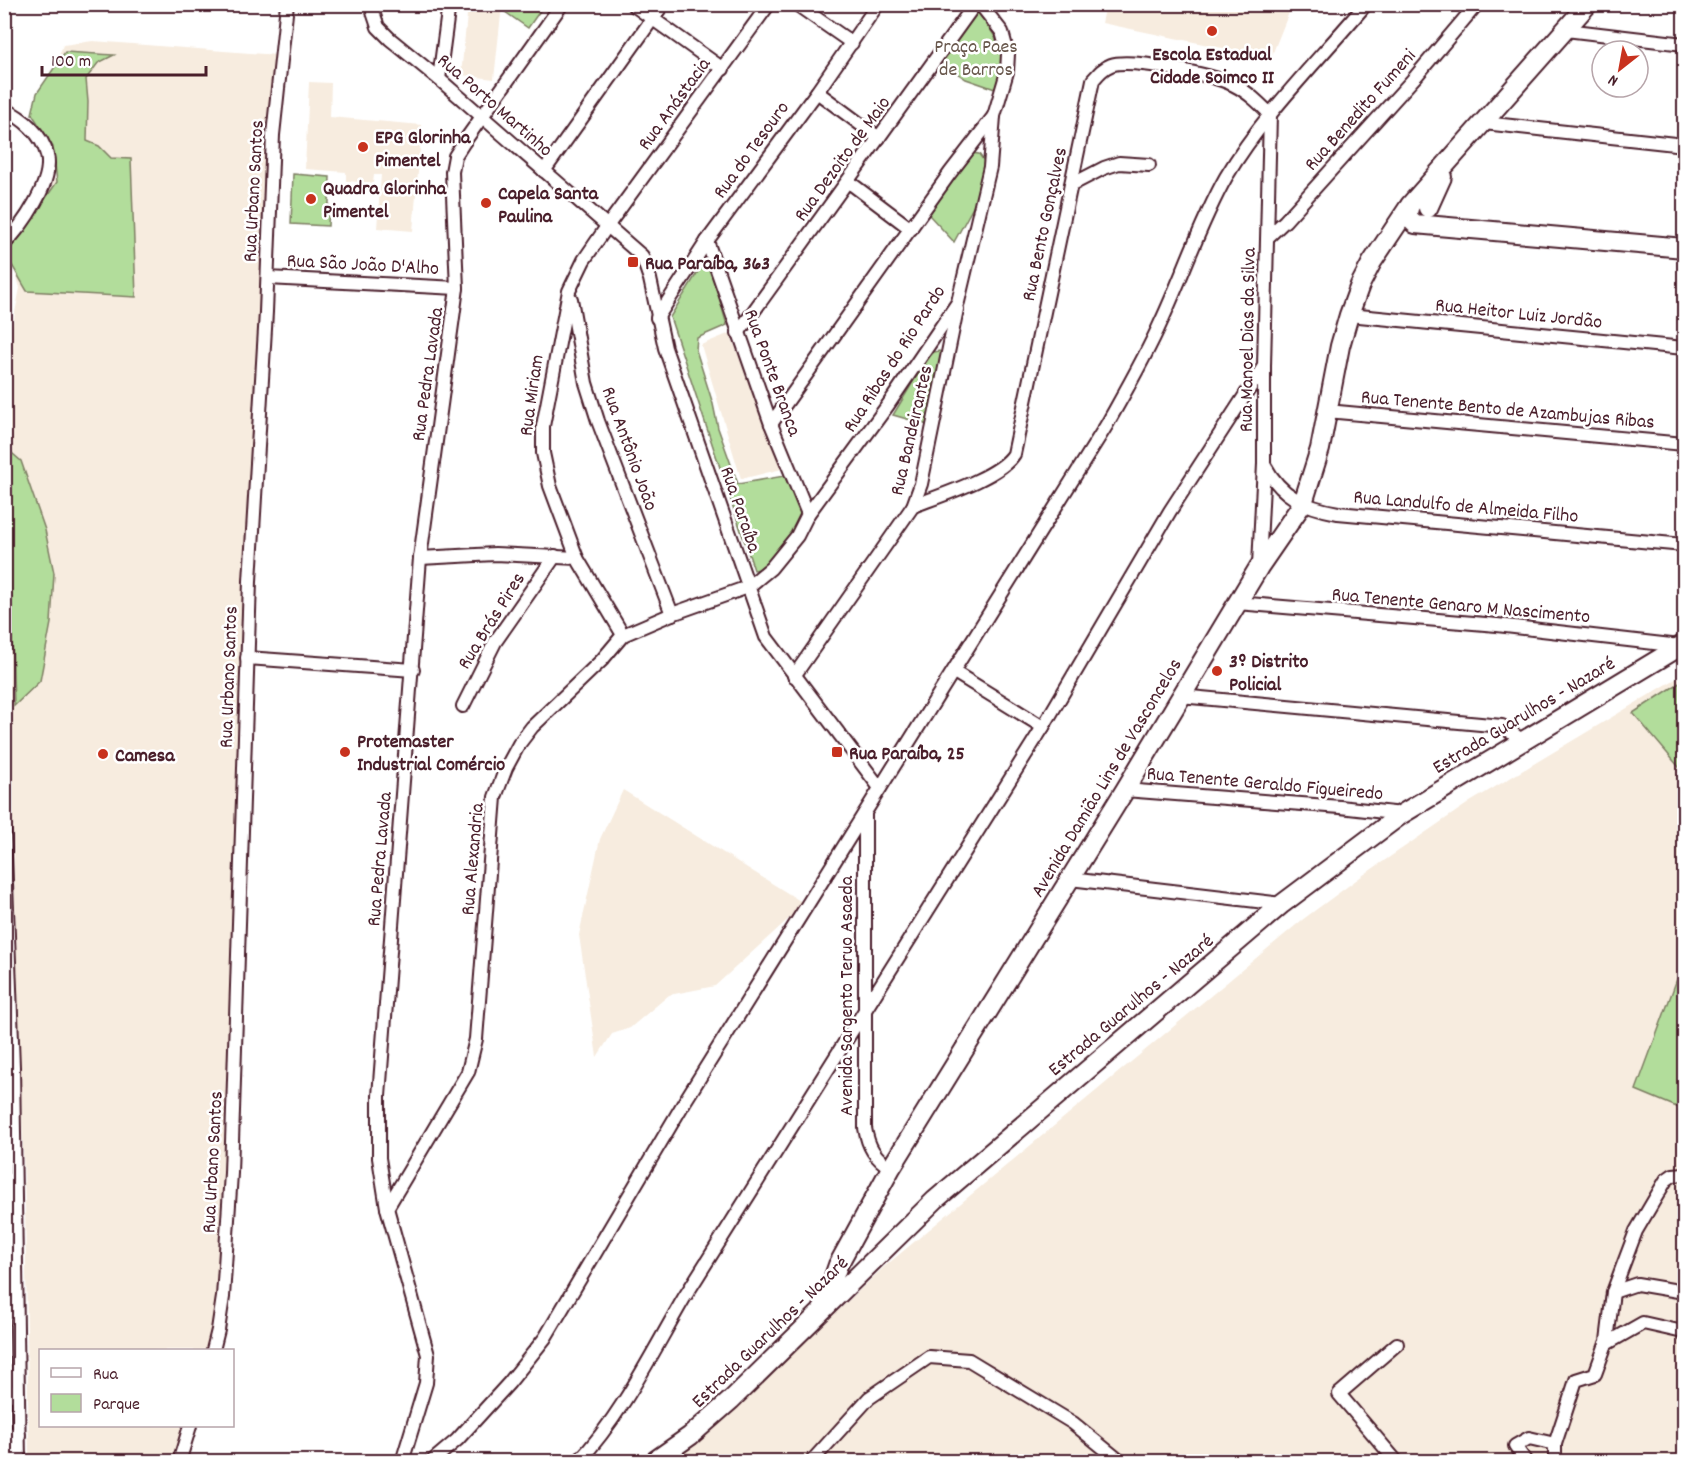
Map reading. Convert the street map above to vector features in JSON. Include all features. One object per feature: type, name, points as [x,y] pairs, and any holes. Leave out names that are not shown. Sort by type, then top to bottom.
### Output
[{"type":"street","name":"Rua Urbano Santos","points":[[213,1349],[223,1296],[231,1173],[247,658],[268,278],[273,135],[287,4]]},
{"type":"street","name":"Rua Porto Martinho","points":[[374,4],[373,12],[378,27],[390,39],[608,225]]},
{"type":"street","points":[[439,79],[449,4]]},
{"type":"street","name":"Rua Pedra Lavada","points":[[402,1461],[426,1383],[428,1355],[387,1208],[378,1158],[379,1096],[420,558],[457,288],[452,172],[455,156],[562,4]]},
{"type":"street","points":[[632,4],[723,69]]},
{"type":"street","points":[[544,171],[663,4]]},
{"type":"street","name":"Rua Anástacia","points":[[608,225],[769,4]]},
{"type":"street","points":[[796,4],[852,43]]},
{"type":"street","name":"Rua do Tesouro","points":[[657,318],[707,241],[817,92],[878,4]]},
{"type":"street","name":"Rua Dezoito de Maio","points":[[738,333],[849,182],[975,4]]},
{"type":"street","name":"Rua Ribas do Rio Pardo","points":[[748,587],[771,568],[797,536],[808,514],[888,405],[958,302],[990,167],[994,116],[1007,72],[1008,54],[1002,32],[980,4]]},
{"type":"street","points":[[431,1461],[457,1440],[509,1383],[545,1338],[685,1101],[1123,397],[1161,323],[1225,179],[1248,142],[1270,114],[1366,4]]},
{"type":"street","name":"Rua Benedito Fumeni","points":[[1268,237],[1416,76],[1477,4]]},
{"type":"street","name":"Avenida Damião Lins de Vasconcelos","points":[[821,1313],[838,1265],[891,1168],[1125,790],[1259,567],[1303,503],[1320,449],[1349,315],[1360,285],[1380,247],[1409,206],[1588,4]]},
{"type":"street","points":[[1566,30],[1684,44]]},
{"type":"street","name":"Rua Bento Gonçalves","points":[[913,506],[1003,468],[1014,454],[1094,80],[1101,70],[1112,64],[1125,63],[1220,79],[1250,95],[1270,114]]},
{"type":"street","points":[[817,92],[879,138]]},
{"type":"street","points":[[4,244],[17,232],[32,207],[46,176],[48,157],[41,138],[7,114]]},
{"type":"street","name":"Rua Manoel Dias da Silva","points":[[1259,567],[1264,464],[1270,114]]},
{"type":"street","name":"Rua Ribas do Rio Pardo","points":[[771,424],[950,172],[994,116]]},
{"type":"street","points":[[1484,123],[1684,145]]},
{"type":"street","name":"Avenida Damião Lins de Vasconcelos","points":[[1425,217],[1450,160]]},
{"type":"street","points":[[1071,185],[1119,163],[1149,165]]},
{"type":"street","points":[[849,182],[911,229]]},
{"type":"street","points":[[1409,206],[1408,219],[1425,217],[1486,229],[1684,248]]},
{"type":"street","points":[[1380,247],[1425,217]]},
{"type":"street","name":"Rua Miriam","points":[[608,225],[584,260],[569,291],[543,426],[543,453],[550,486],[577,558],[623,635]]},
{"type":"street","name":"Rua Paraíba","points":[[608,225],[642,256],[650,279],[664,348],[766,637],[880,788]]},
{"type":"street","name":"Rua Ponte Branca","points":[[707,241],[771,424],[808,514]]},
{"type":"street","name":"Rua São João D'Alho","points":[[268,278],[457,288]]},
{"type":"street","name":"Rua Antônio João","points":[[569,291],[579,349],[595,411],[672,614]]},
{"type":"street","name":"Rua Bandeirantes","points":[[794,676],[913,506],[921,484],[958,302]]},
{"type":"street","name":"Rua Heitor Luiz Jordão","points":[[1349,315],[1684,348]]},
{"type":"street","points":[[578,1461],[599,1439],[684,1298],[1043,727],[1170,512],[1264,366]]},
{"type":"street","name":"Rua Tenente Bento de Azambujas Ribas","points":[[1327,411],[1684,444]]},
{"type":"street","name":"Rua Landulfo de Almeida Filho","points":[[1264,464],[1273,481],[1284,492],[1318,510],[1358,516],[1684,545]]},
{"type":"street","name":"Rua Brás Pires","points":[[420,558],[495,554],[577,558]]},
{"type":"street","name":"Rua Brás Pires","points":[[463,706],[495,642],[555,556]]},
{"type":"street","name":"Rua Alexandria","points":[[387,1208],[468,1072],[476,1039],[495,797],[506,768],[519,744],[532,727],[602,660],[623,635],[672,614],[748,587]]},
{"type":"street","name":"Rua Tenente Genaro M Nascimento","points":[[1237,603],[1497,625],[1682,645]]},
{"type":"street","name":"Estrada Guarulhos - Nazaré","points":[[653,1461],[712,1418],[935,1200],[1282,904],[1402,814],[1682,645]]},
{"type":"street","points":[[247,658],[413,670]]},
{"type":"street","points":[[954,672],[1043,727]]},
{"type":"street","points":[[1180,696],[1502,726],[1523,741]]},
{"type":"street","name":"Rua Tenente Geraldo Figueiredo","points":[[1125,790],[1402,814]]},
{"type":"street","name":"Avenida Sargento Teruo Asaeda","points":[[865,812],[863,1016],[867,1140],[872,1152],[891,1168]]},
{"type":"street","points":[[4,830],[19,1461]]},
{"type":"street","points":[[1070,879],[1282,904]]},
{"type":"street","points":[[1543,1461],[1555,1453],[1576,1380],[1595,1374],[1606,1344],[1613,1292],[1636,1231],[1662,1186],[1673,1175],[1684,1174]]},
{"type":"street","points":[[1613,1292],[1636,1284],[1684,1292]]},
{"type":"street","points":[[1606,1344],[1643,1323],[1683,1332],[1684,1335]]},
{"type":"street","points":[[1397,1344],[1339,1394],[1397,1461]]},
{"type":"street","points":[[811,1461],[869,1398],[929,1357],[969,1360],[1073,1423],[1120,1461]]},
{"type":"street","points":[[4,1388],[18,1398]]},
{"type":"street","points":[[178,1461],[189,1427]]},
{"type":"street","points":[[4,1433],[19,1435]]},
{"type":"street","points":[[1526,1461],[1515,1446],[1529,1438],[1555,1453]]},
{"type":"shaded area","name":"Escola Estadual Cidade Soimco II","points":[[1106,4],[1292,5],[1272,55],[1242,52],[1102,23]]},
{"type":"shaded area","points":[[468,5],[502,5],[494,79],[461,75]]},
{"type":"shaded area","points":[[93,41],[277,55],[216,1333],[210,1349],[39,1349],[39,1427],[186,1427],[174,1461],[29,1461],[25,1207],[9,716],[11,591],[4,469],[5,362],[20,288],[10,254],[30,233],[60,167],[40,105],[63,45]]},
{"type":"shaded area","name":"EPG Glorinha Pimentel","points":[[309,82],[331,83],[330,117],[422,125],[413,231],[377,228],[381,175],[374,175],[373,183],[346,181],[346,172],[305,169]]},
{"type":"shaded area","points":[[730,333],[782,469],[741,479],[701,345]]},
{"type":"shaded area","points":[[1684,674],[1684,1461],[671,1462],[719,1424],[884,1267],[1302,920],[1470,802]]},
{"type":"shaded area","points":[[623,790],[805,904],[715,986],[669,995],[630,1028],[612,1034],[597,1057],[579,935],[600,839]]},
{"type":"green space","points":[[500,5],[544,5],[528,28],[498,7]]},
{"type":"green space","name":"Praça Paes de Barros","points":[[976,10],[995,38],[1003,62],[995,89],[966,79],[942,63]]},
{"type":"green space","points":[[65,52],[114,55],[98,63],[86,79],[87,141],[99,146],[111,158],[131,159],[136,297],[27,291],[6,255],[57,182],[53,147],[32,114],[37,93]]},
{"type":"green space","points":[[970,153],[979,154],[986,164],[979,196],[954,242],[929,215],[944,189]]},
{"type":"green space","name":"Quadra Glorinha Pimentel","points":[[293,174],[330,177],[328,226],[291,224]]},
{"type":"green space","points":[[707,257],[727,325],[697,338],[696,350],[718,428],[738,484],[784,476],[804,511],[803,521],[766,568],[754,570],[670,317]]},
{"type":"green space","points":[[939,351],[943,356],[928,425],[893,415],[927,359],[934,352]]},
{"type":"green space","points":[[6,448],[21,461],[45,530],[54,573],[51,623],[40,681],[14,706]]},
{"type":"green space","points":[[1684,680],[1684,773],[1633,713]]},
{"type":"green space","points":[[1684,960],[1684,1110],[1636,1090]]},
{"type":"place","name":"Escola Estadual Cidade Soimco II","points":[[1212,31]]},
{"type":"place","name":"EPG Glorinha Pimentel","points":[[363,147]]},
{"type":"place","name":"Quadra Glorinha Pimentel","points":[[311,199]]},
{"type":"place","name":"Capela Santa Paulina","points":[[486,203]]},
{"type":"place","name":"Rua Paraíba, 363","points":[[633,262]]},
{"type":"place","name":"3º Distrito Policial","points":[[1217,671]]},
{"type":"place","name":"Protemaster Industrial Comércio","points":[[345,752]]},
{"type":"place","name":"Rua Paraíba, 25","points":[[837,752]]},
{"type":"place","name":"Camesa","points":[[103,754]]}]
